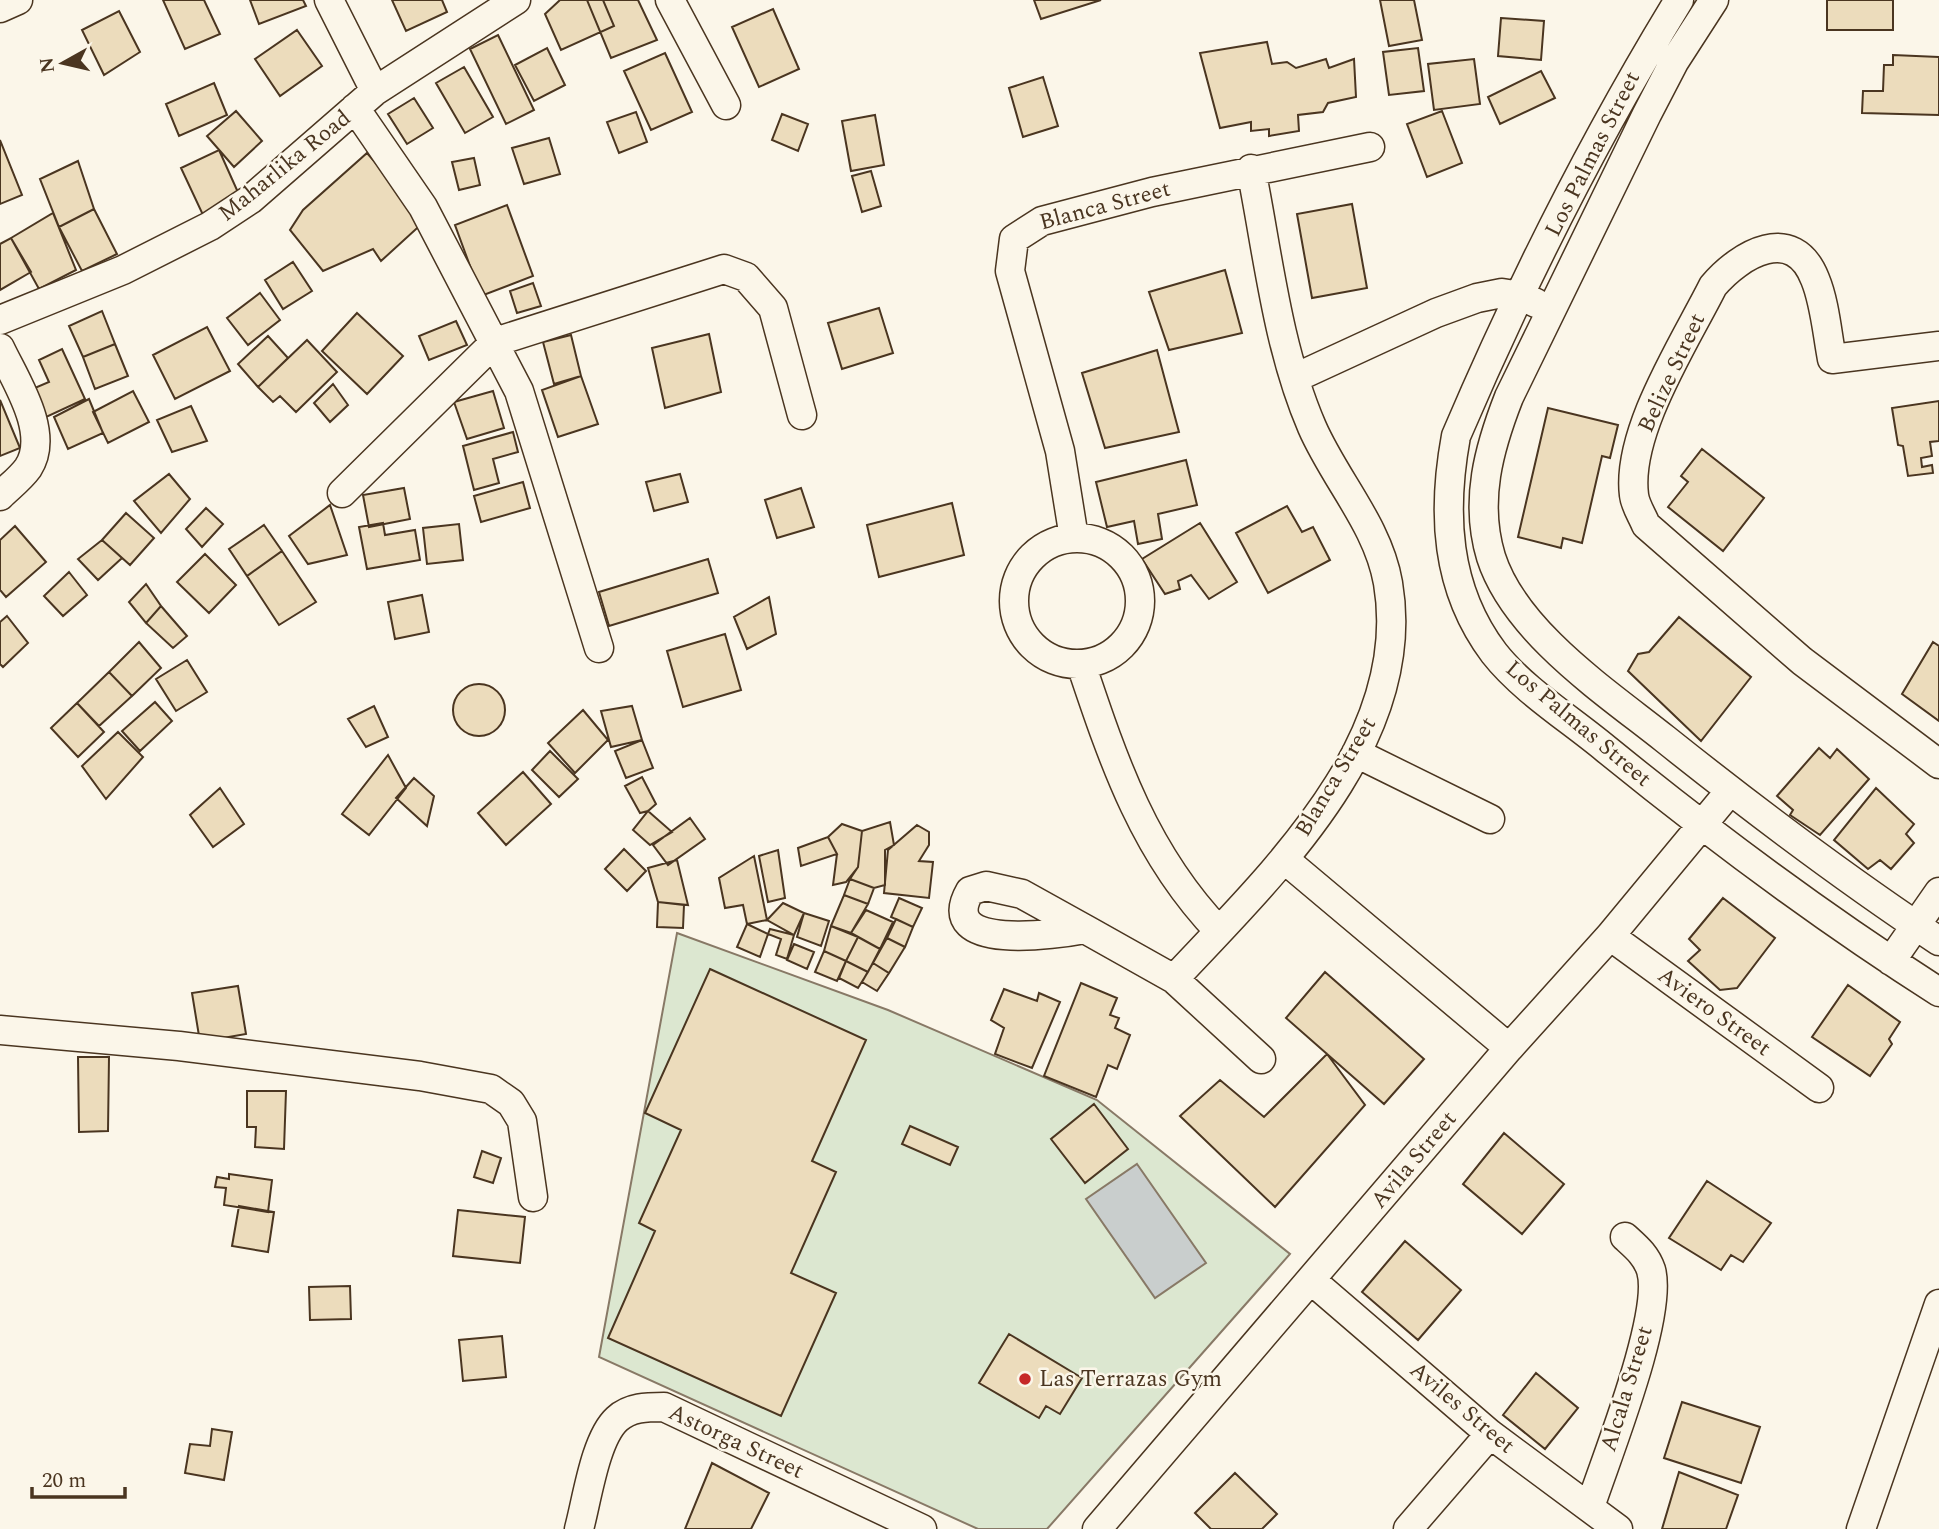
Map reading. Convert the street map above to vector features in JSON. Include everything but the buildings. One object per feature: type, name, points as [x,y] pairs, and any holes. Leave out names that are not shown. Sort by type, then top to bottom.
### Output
[{"type":"street","points":[[0,8],[19,0]]},
{"type":"street","points":[[329,0],[365,100],[519,391],[598,648]]},
{"type":"street","name":"Maharlika Road","points":[[0,320],[123,270],[210,226],[251,199],[365,100],[516,0]]},
{"type":"street","points":[[670,0],[726,105]]},
{"type":"street","name":"Los Palmas Street","points":[[1679,0],[1622,95],[1521,296],[1456,436],[1448,482],[1447,526],[1455,571],[1472,614],[1495,653],[1528,686],[1700,825],[1939,992]]},
{"type":"street","name":"Los Palmas Street","points":[[1714,0],[1674,62],[1647,114],[1509,397],[1492,439],[1484,482],[1483,518],[1492,558],[1507,590],[1529,621],[1593,681],[1730,791],[1939,941]]},
{"type":"street","points":[[1251,169],[1370,147]]},
{"type":"street","name":"Blanca Street","points":[[1074,538],[1060,451],[1010,271],[1014,239],[1042,220],[1251,169],[1295,378],[1312,426],[1377,545],[1388,583],[1388,664],[1377,709],[1356,753],[1321,809],[1284,859],[1174,979]]},
{"type":"street","name":"Belize Street","points":[[1939,346],[1832,359],[1815,279],[1805,262],[1794,253],[1778,248],[1761,248],[1735,262],[1713,286],[1646,421],[1634,462],[1634,497],[1646,525],[1802,662],[1939,764]]},
{"type":"street","points":[[342,493],[495,342],[724,269],[746,277],[774,308],[802,415]]},
{"type":"street","points":[[1295,378],[1457,306],[1502,293],[1521,296],[1552,311]]},
{"type":"street","points":[[0,348],[28,408],[35,441],[28,467],[0,496]]},
{"type":"street","points":[[1074,538],[1094,540],[1112,548],[1127,561],[1137,579],[1140,598],[1138,618],[1124,643],[1100,660],[1081,664],[1059,662],[1039,652],[1024,635],[1016,615],[1015,593],[1021,572],[1034,554],[1053,542],[1074,538]]},
{"type":"street","points":[[1081,664],[1116,767],[1138,816],[1162,862],[1187,899],[1219,931]]},
{"type":"street","points":[[1356,753],[1490,819]]},
{"type":"street","name":"Avila Street","points":[[1097,1529],[1509,1048],[1610,936],[1730,791]]},
{"type":"street","name":"Blanca Street","points":[[1284,859],[1509,1048]]},
{"type":"street","points":[[1891,961],[1939,892]]},
{"type":"street","points":[[1085,929],[1174,979],[1261,1059]]},
{"type":"street","name":"Aviero Street","points":[[1610,936],[1819,1088]]},
{"type":"street","points":[[0,1030],[179,1046],[421,1076],[491,1089],[511,1103],[522,1121],[533,1197]]},
{"type":"street","name":"Alcala Street","points":[[1590,1507],[1645,1342],[1653,1289],[1646,1257],[1625,1237]]},
{"type":"street","name":"Aviles Street","points":[[1311,1280],[1490,1434],[1618,1529]]},
{"type":"street","points":[[1861,1529],[1939,1304]]},
{"type":"street","name":"Astorga Street","points":[[579,1529],[602,1444],[617,1420],[640,1407],[664,1407],[922,1529]]},
{"type":"street","points":[[1408,1529],[1490,1434]]},
{"type":"green space","points":[[677,933],[888,1010],[1097,1100],[1290,1254],[1047,1529],[978,1529],[599,1357]]},
{"type":"shaded area","points":[[1137,1164],[1206,1263],[1155,1298],[1086,1199]]},
{"type":"place","name":"Las Terrazas Gym","points":[[1025,1379]]}]
